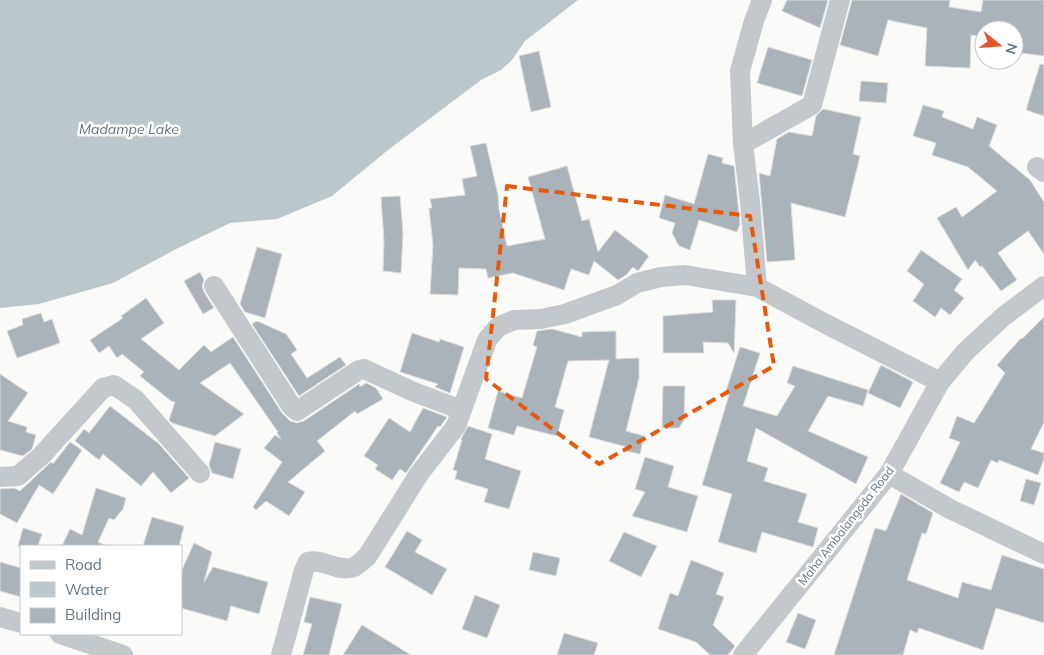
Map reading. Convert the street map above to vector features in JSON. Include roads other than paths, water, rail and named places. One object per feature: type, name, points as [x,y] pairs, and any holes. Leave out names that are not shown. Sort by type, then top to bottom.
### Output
[{"type":"street","points":[[757,287],[744,144],[740,71],[762,0]]},
{"type":"street","points":[[744,144],[812,105],[840,0]]},
{"type":"street","points":[[281,655],[304,570],[308,562],[314,560],[341,568],[354,567],[367,557],[419,474],[456,426],[487,340],[498,326],[514,320],[541,319],[565,314],[617,295],[637,283],[661,277],[685,275],[757,287],[940,382]]},
{"type":"street","points":[[214,286],[292,407],[297,411],[359,370],[364,370],[462,410]]},
{"type":"street","name":"Maha Ambalangoda Road","points":[[743,655],[889,474],[940,382],[966,351],[1004,316],[1044,286]]},
{"type":"street","points":[[0,476],[18,476],[41,456],[104,388],[114,385],[136,400],[200,473]]},
{"type":"street","points":[[889,474],[950,509],[1044,554]]},
{"type":"street","points":[[0,618],[20,623]]},
{"type":"street","points":[[63,635],[123,655]]},
{"type":"water","name":"Madampe Lake","points":[[0,0],[578,0],[525,41],[512,60],[501,70],[481,80],[388,150],[332,196],[277,219],[230,223],[176,249],[113,283],[39,304],[0,308]]}]
